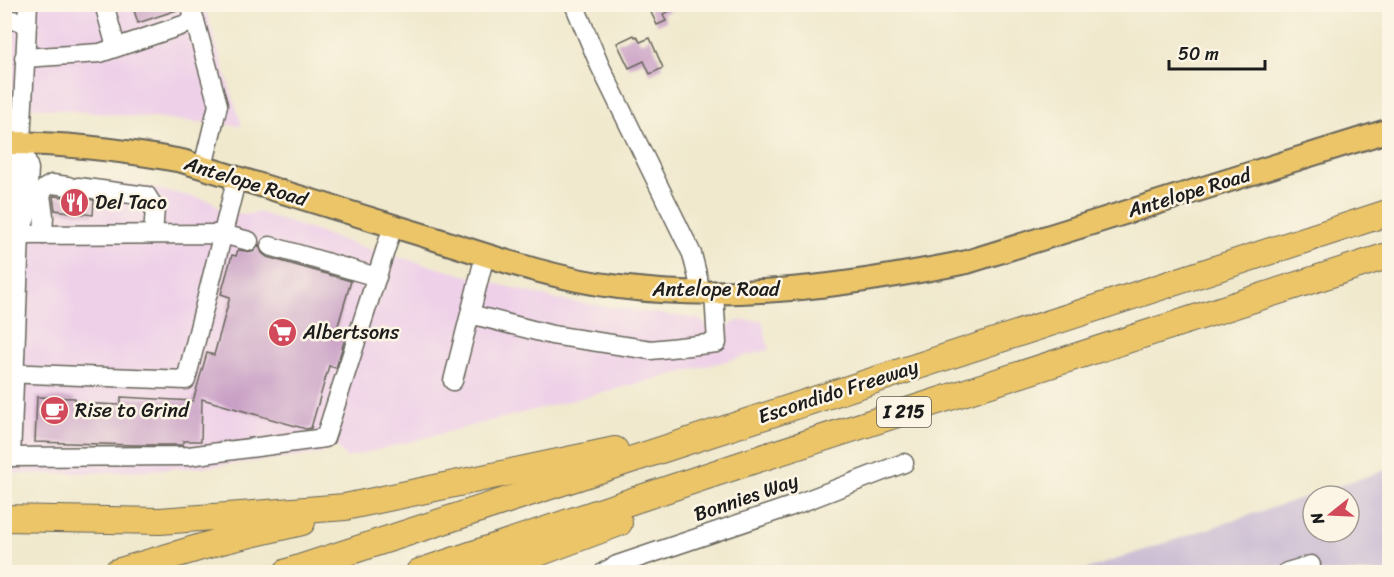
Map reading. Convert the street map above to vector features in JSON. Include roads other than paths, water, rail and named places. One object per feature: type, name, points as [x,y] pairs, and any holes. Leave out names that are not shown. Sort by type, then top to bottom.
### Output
[{"type":"highway","name":"Escondido Freeway","points":[[287,573],[1389,212]]},
{"type":"highway","name":"Escondido Freeway","points":[[419,573],[748,462],[1389,255]]},
{"type":"highway","points":[[4,518],[160,521],[345,507],[430,491],[738,424]]},
{"type":"highway","points":[[488,573],[665,507],[748,462]]},
{"type":"highway","points":[[117,573],[225,540],[314,519],[345,507]]},
{"type":"main road","name":"Antelope Road","points":[[13,142],[64,144],[135,152],[182,161],[485,255],[572,279],[619,287],[707,293],[798,289],[895,276],[967,261],[1389,130]]},
{"type":"street","points":[[104,4],[116,48]]},
{"type":"street","points":[[470,314],[552,335],[651,350],[717,343],[707,293],[698,278],[692,254],[605,77],[573,4]]},
{"type":"street","points":[[4,20],[27,13],[11,174],[8,457],[189,456],[325,438],[393,226]]},
{"type":"street","points":[[24,58],[100,53],[193,13],[218,105],[203,167]]},
{"type":"street","points":[[9,373],[186,380],[237,177]]},
{"type":"street","points":[[43,235],[44,216],[41,195],[45,188],[52,184],[147,196],[155,209],[153,234]]},
{"type":"street","points":[[12,236],[222,234],[249,241]]},
{"type":"street","points":[[270,246],[377,277]]},
{"type":"street","points":[[453,381],[485,255]]},
{"type":"street","name":"Bonnies Way","points":[[603,573],[617,565],[789,507],[903,463]]},
{"type":"street","points":[[1287,573],[1311,565]]},
{"type":"place","name":"Del Taco","points":[[74,202]]},
{"type":"place","name":"Albertsons","points":[[282,332]]},
{"type":"place","name":"Rise to Grind","points":[[54,410]]}]
